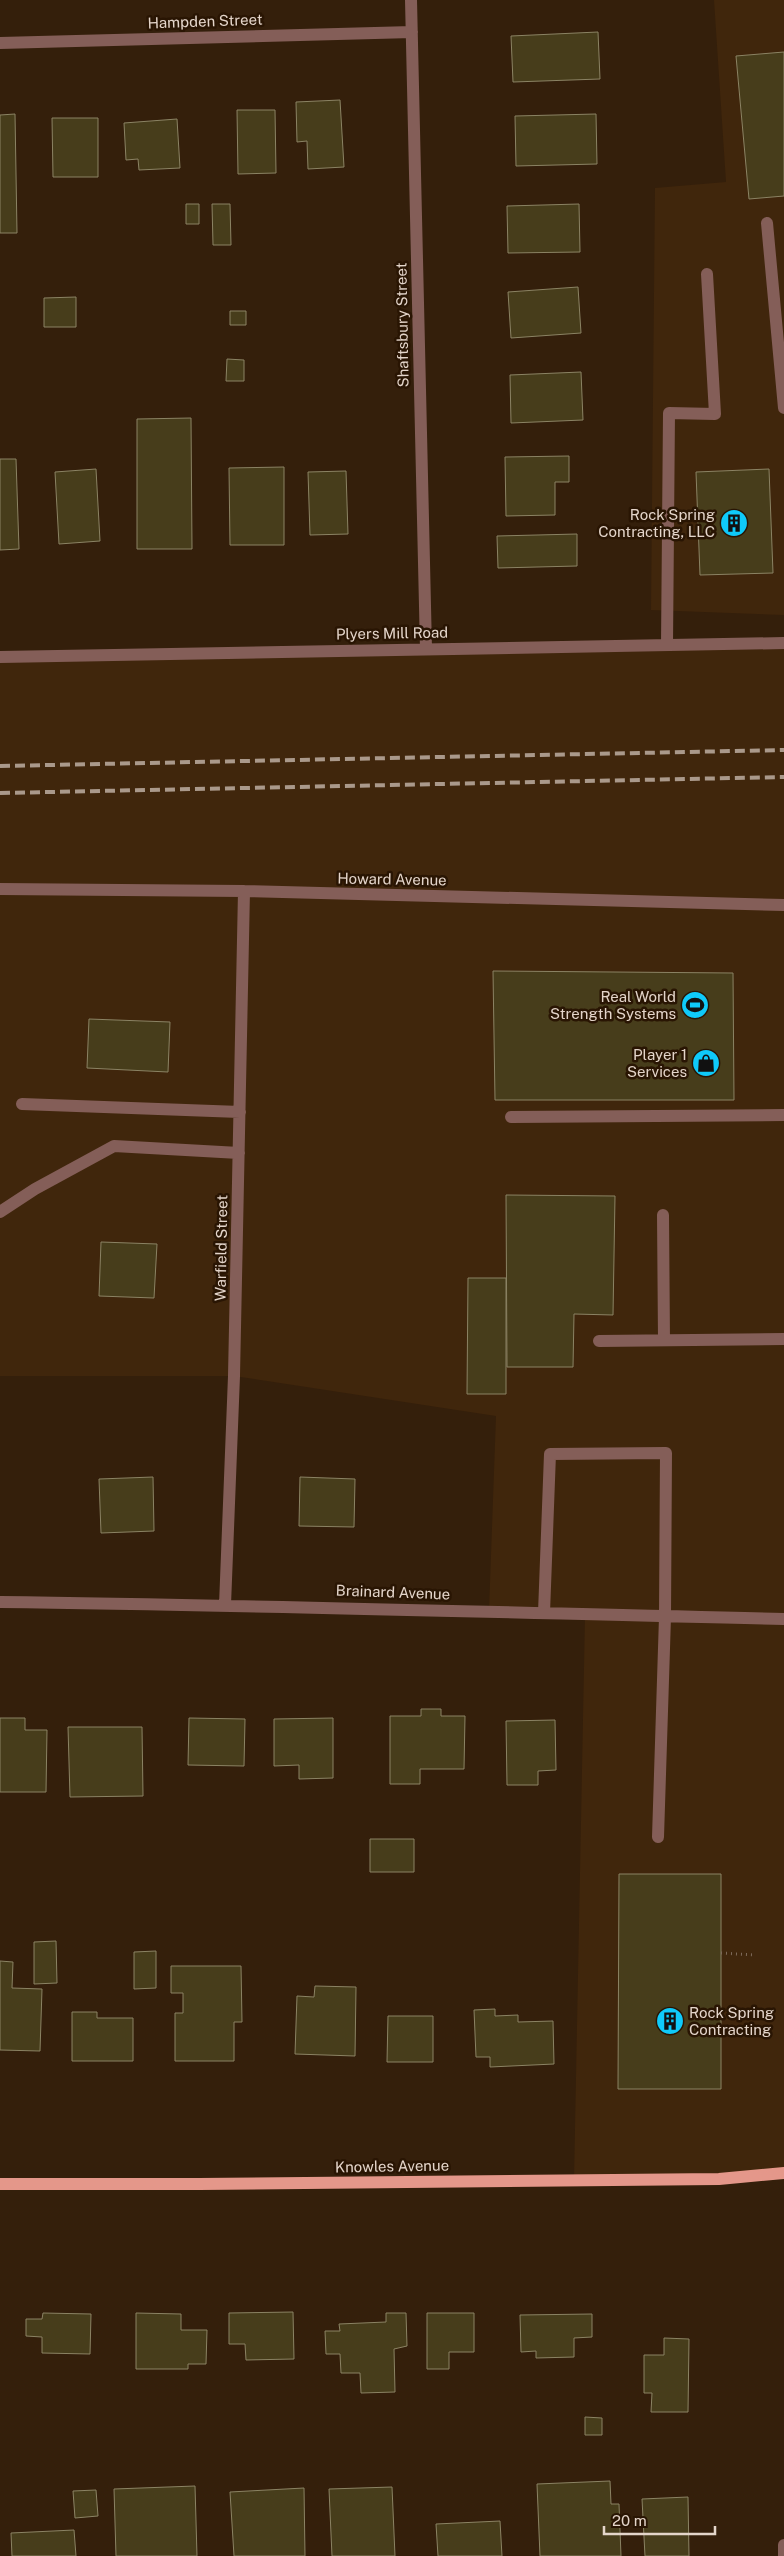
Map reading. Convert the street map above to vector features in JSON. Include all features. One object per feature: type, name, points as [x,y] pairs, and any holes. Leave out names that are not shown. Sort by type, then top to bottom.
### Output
[{"type":"main road","name":"Knowles Avenue","points":[[0,2184],[719,2179],[784,2173]]},
{"type":"street","name":"Shaftsbury Street","points":[[411,0],[426,649]]},
{"type":"street","name":"Hampden Street","points":[[0,43],[412,32]]},
{"type":"street","points":[[767,223],[784,408]]},
{"type":"street","points":[[667,645],[669,413],[715,414],[707,274]]},
{"type":"street","name":"Plyers Mill Road","points":[[0,657],[784,643]]},
{"type":"street","name":"Howard Avenue","points":[[0,888],[244,891],[784,905]]},
{"type":"street","name":"Warfield Street","points":[[225,1605],[234,1376],[244,891]]},
{"type":"street","points":[[22,1104],[240,1112]]},
{"type":"street","points":[[511,1117],[784,1115]]},
{"type":"street","points":[[0,1212],[36,1189],[114,1146],[239,1153]]},
{"type":"street","points":[[663,1215],[664,1340]]},
{"type":"street","points":[[598,1340],[784,1339]]},
{"type":"street","points":[[544,1613],[550,1454],[666,1453],[665,1617],[658,1837]]},
{"type":"street","name":"Brainard Avenue","points":[[0,1602],[225,1605],[784,1619]]},
{"type":"street","points":[[784,2545],[784,2556]]},
{"type":"path","points":[[721,1953],[754,1955]]},
{"type":"shaded area","points":[[714,0],[784,0],[784,615],[651,610],[655,188],[726,182]]},
{"type":"shaded area","points":[[784,643],[784,2173],[574,2180],[585,1616],[489,1611],[496,1416],[234,1376],[0,1376],[0,657]]},
{"type":"building","points":[[598,32],[600,79],[513,82],[511,36]]},
{"type":"building","points":[[784,52],[784,196],[749,199],[736,56]]},
{"type":"building","points":[[340,100],[344,167],[308,169],[307,141],[297,142],[296,102]]},
{"type":"building","points":[[237,110],[275,110],[276,173],[238,174]]},
{"type":"building","points":[[15,114],[17,233],[0,233],[0,115]]},
{"type":"building","points":[[596,114],[597,164],[516,166],[515,116]]},
{"type":"building","points":[[52,118],[98,118],[98,177],[53,177]]},
{"type":"building","points":[[177,119],[180,168],[139,170],[138,159],[126,160],[124,123]]},
{"type":"building","points":[[186,204],[199,204],[199,224],[186,224]]},
{"type":"building","points":[[212,204],[230,204],[231,245],[213,245]]},
{"type":"building","points":[[579,204],[580,252],[508,253],[507,206]]},
{"type":"building","points":[[578,287],[581,333],[511,338],[508,292]]},
{"type":"building","points":[[76,297],[76,327],[44,327],[44,298]]},
{"type":"building","points":[[230,311],[246,311],[246,325],[230,325]]},
{"type":"building","points":[[227,359],[244,360],[244,381],[226,381]]},
{"type":"building","points":[[581,372],[583,420],[511,423],[510,375]]},
{"type":"building","points":[[191,418],[192,549],[137,549],[137,419]]},
{"type":"building","points":[[569,456],[569,482],[555,482],[555,515],[506,516],[505,457]]},
{"type":"building","points":[[0,459],[16,459],[19,549],[0,550]]},
{"type":"building","points":[[284,467],[284,545],[230,545],[229,468]]},
{"type":"building","points":[[96,469],[100,541],[59,544],[55,472]]},
{"type":"building","name":"Rock Spring Contracting, LLC","points":[[769,469],[773,573],[700,575],[696,472]]},
{"type":"building","points":[[346,471],[348,534],[310,535],[308,472]]},
{"type":"building","points":[[577,534],[577,566],[498,568],[497,536]]},
{"type":"building","points":[[493,971],[733,973],[734,1100],[495,1100]]},
{"type":"building","points":[[89,1019],[170,1022],[168,1072],[87,1068]]},
{"type":"building","points":[[506,1195],[615,1196],[613,1315],[574,1314],[573,1367],[507,1367]]},
{"type":"building","points":[[101,1242],[157,1244],[154,1298],[99,1296]]},
{"type":"building","points":[[468,1278],[506,1278],[506,1394],[467,1394]]},
{"type":"building","points":[[153,1477],[154,1531],[101,1533],[99,1479]]},
{"type":"building","points":[[300,1477],[355,1479],[354,1527],[299,1526]]},
{"type":"building","points":[[421,1709],[441,1709],[441,1716],[465,1716],[464,1769],[420,1769],[420,1784],[390,1784],[390,1716],[421,1716]]},
{"type":"building","points":[[0,1718],[25,1718],[25,1730],[47,1730],[46,1792],[0,1792]]},
{"type":"building","points":[[189,1718],[245,1719],[244,1766],[188,1765]]},
{"type":"building","points":[[333,1718],[333,1778],[299,1779],[299,1765],[274,1766],[274,1719]]},
{"type":"building","points":[[555,1720],[556,1770],[538,1771],[538,1785],[507,1785],[506,1721]]},
{"type":"building","points":[[68,1727],[142,1727],[143,1796],[70,1797]]},
{"type":"building","points":[[370,1839],[414,1839],[414,1872],[370,1872]]},
{"type":"building","name":"Rock Spring Contracting","points":[[619,1874],[721,1874],[721,2089],[618,2089]]},
{"type":"building","points":[[56,1941],[57,1983],[34,1984],[34,1942]]},
{"type":"building","points":[[156,1951],[156,1988],[134,1989],[134,1952]]},
{"type":"building","points":[[0,1961],[13,1962],[12,1988],[42,1989],[40,2051],[0,2050]]},
{"type":"building","points":[[171,1966],[241,1966],[242,2022],[234,2022],[234,2061],[175,2061],[175,2013],[183,2013],[183,1993],[171,1993]]},
{"type":"building","points":[[315,1986],[356,1987],[355,2056],[295,2054],[297,1996],[314,1997]]},
{"type":"building","points":[[495,2009],[495,2016],[518,2015],[518,2022],[553,2021],[554,2064],[490,2067],[490,2057],[476,2057],[474,2010]]},
{"type":"building","points":[[72,2012],[97,2012],[97,2018],[133,2018],[133,2061],[72,2061]]},
{"type":"building","points":[[388,2016],[433,2016],[433,2062],[387,2062]]},
{"type":"building","points":[[293,2312],[294,2359],[246,2360],[245,2344],[229,2344],[229,2313]]},
{"type":"building","points":[[43,2313],[91,2314],[90,2354],[42,2353],[42,2337],[26,2336],[26,2319],[42,2319]]},
{"type":"building","points":[[136,2313],[181,2314],[181,2330],[207,2330],[206,2364],[188,2364],[188,2369],[136,2369]]},
{"type":"building","points":[[386,2313],[406,2313],[407,2346],[394,2349],[395,2392],[361,2393],[360,2373],[341,2373],[340,2354],[326,2354],[325,2331],[340,2331],[339,2324],[386,2322]]},
{"type":"building","points":[[427,2313],[474,2313],[474,2352],[449,2352],[449,2369],[427,2369]]},
{"type":"building","points":[[592,2314],[592,2337],[574,2338],[574,2357],[536,2358],[536,2351],[521,2352],[520,2315]]},
{"type":"building","points":[[664,2338],[689,2339],[688,2412],[651,2412],[652,2393],[644,2393],[644,2355],[664,2355]]},
{"type":"building","points":[[585,2417],[602,2418],[602,2435],[585,2435]]},
{"type":"building","points":[[610,2481],[611,2504],[619,2504],[621,2556],[540,2556],[537,2484]]},
{"type":"building","points":[[195,2486],[197,2556],[116,2556],[114,2489]]},
{"type":"building","points":[[392,2487],[395,2556],[332,2556],[329,2489]]},
{"type":"building","points":[[304,2488],[305,2556],[234,2556],[230,2492]]},
{"type":"building","points":[[96,2490],[98,2516],[75,2518],[73,2491]]},
{"type":"building","points":[[688,2497],[689,2556],[645,2556],[642,2499]]},
{"type":"building","points":[[500,2521],[502,2556],[438,2556],[436,2524]]},
{"type":"building","points":[[74,2530],[76,2556],[12,2556],[11,2533]]},
{"type":"railway","points":[[0,766],[784,750]]},
{"type":"railway","points":[[0,793],[784,777]]},
{"type":"place","name":"Rock Spring Contracting, LLC","points":[[734,523]]},
{"type":"place","name":"Real World Strength Systems","points":[[695,1005]]},
{"type":"place","name":"Player 1 Services","points":[[706,1063]]},
{"type":"place","name":"Rock Spring Contracting","points":[[670,2021]]}]
